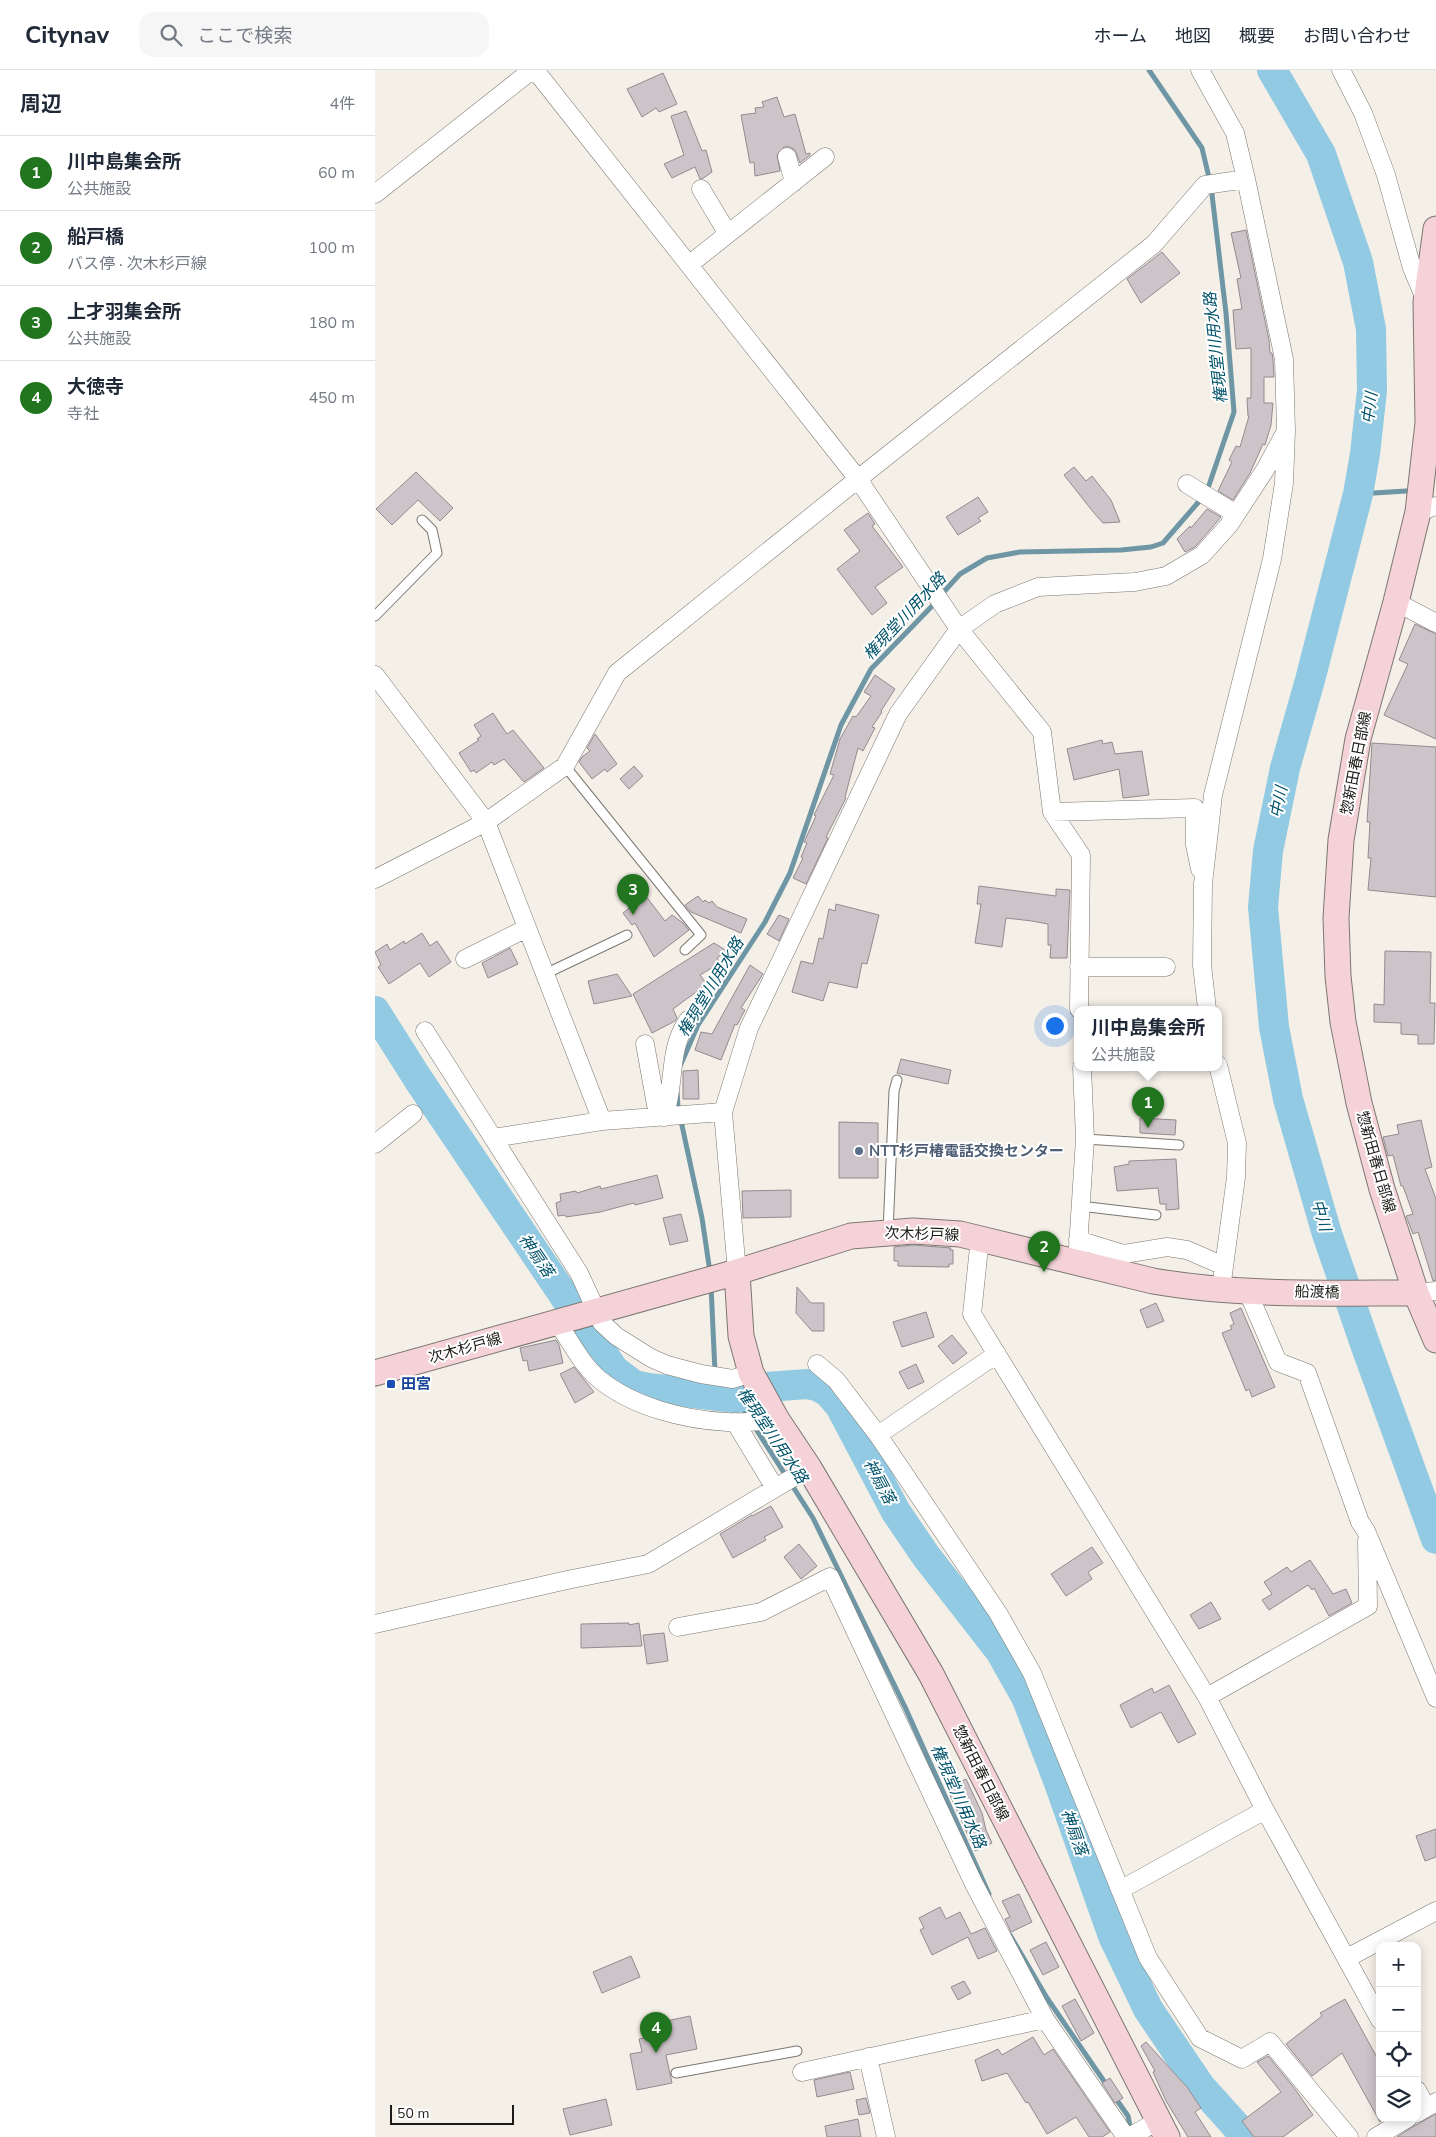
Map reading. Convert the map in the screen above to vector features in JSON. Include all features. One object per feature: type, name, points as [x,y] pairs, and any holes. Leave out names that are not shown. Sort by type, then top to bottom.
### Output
[{"type":"main road","name":"惣新田春日部線","points":[[1426,1292],[1382,1189],[1363,1122],[1350,1062],[1337,976],[1336,918],[1341,840],[1358,738],[1396,602],[1427,509],[1431,301],[1436,230]]},
{"type":"main road","name":"次木杉戸線","points":[[375,1373],[595,1310],[737,1272],[851,1236],[888,1232],[940,1232],[1078,1252],[1153,1281],[1181,1286],[1223,1278],[1250,1291]]},
{"type":"main road","points":[[737,1272],[741,1336],[751,1373]]},
{"type":"main road","name":"船渡橋","points":[[1250,1291],[1426,1292]]},
{"type":"main road","points":[[1426,1292],[1436,1340]]},
{"type":"main road","name":"惣新田春日部線","points":[[751,1373],[777,1420],[809,1468],[931,1674],[1163,2128]]},
{"type":"street","points":[[375,194],[533,70],[690,264],[858,479],[959,629],[1042,732],[1052,812],[1081,855],[1079,1006]]},
{"type":"street","points":[[1200,70],[1235,133],[1246,179],[1284,359],[1286,431],[1284,483],[1272,559],[1213,796],[1203,884],[1202,966],[1207,1006]]},
{"type":"street","points":[[1341,70],[1363,113],[1380,157],[1411,268],[1431,301]]},
{"type":"street","points":[[787,157],[794,182]]},
{"type":"street","points":[[690,264],[825,157]]},
{"type":"street","points":[[375,879],[486,822],[565,766],[617,673],[1154,244],[1205,185],[1246,179]]},
{"type":"street","points":[[701,189],[728,234]]},
{"type":"street","points":[[737,1272],[723,1112],[749,1028],[898,714],[959,629],[995,604],[1038,587],[1135,582],[1166,576],[1202,555],[1236,514],[1265,470],[1286,431]]},
{"type":"street","points":[[1187,484],[1236,514]]},
{"type":"street","points":[[1396,602],[1436,623]]},
{"type":"street","points":[[1418,614],[1436,605]]},
{"type":"street","points":[[375,675],[486,822],[602,1121]]},
{"type":"street","points":[[1052,812],[1195,808],[1195,845],[1203,884]]},
{"type":"street","points":[[465,959],[527,928]]},
{"type":"street","points":[[1079,967],[1166,967]]},
{"type":"street","points":[[664,1117],[669,1103],[673,1052],[682,1028],[688,1020]]},
{"type":"street","points":[[425,1031],[579,1274],[602,1323],[617,1336],[659,1362],[701,1374],[733,1379],[751,1373]]},
{"type":"street","points":[[645,1044],[656,1104],[664,1117]]},
{"type":"street","points":[[1082,1071],[1085,1139],[1078,1252],[1124,1254],[1167,1247],[1187,1250],[1223,1278]]},
{"type":"street","points":[[1219,1071],[1237,1143],[1236,1176],[1223,1278]]},
{"type":"street","points":[[493,1138],[602,1121],[723,1112]]},
{"type":"street","points":[[375,1144],[413,1114]]},
{"type":"street","points":[[980,1238],[972,1314],[1207,1697],[1265,1810],[1376,2012]]},
{"type":"street","points":[[1250,1291],[1278,1362],[1307,1373],[1360,1522],[1366,1531],[1436,1698]]},
{"type":"street","points":[[556,1321],[586,1366],[598,1379],[613,1390],[654,1408],[690,1418],[735,1422],[777,1420]]},
{"type":"street","points":[[878,1435],[997,1354]]},
{"type":"street","points":[[817,1364],[836,1380],[878,1435],[999,1613],[1032,1673],[1148,1958],[1200,2038],[1242,2059],[1270,2042],[1349,2137]]},
{"type":"street","points":[[735,1422],[775,1488]]},
{"type":"street","points":[[375,1624],[567,1580],[648,1564],[809,1468]]},
{"type":"street","points":[[1207,1697],[1367,1606],[1366,1531]]},
{"type":"street","points":[[678,1627],[761,1612],[830,1577],[974,1884],[1045,2019],[1127,2137],[1163,2128]]},
{"type":"street","points":[[1120,1890],[1265,1810]]},
{"type":"street","points":[[1347,1958],[1436,1911]]},
{"type":"street","points":[[802,2072],[1045,2019]]},
{"type":"street","points":[[868,2057],[886,2137]]},
{"type":"street","points":[[1376,2137],[1401,2122]]},
{"type":"lane","points":[[375,616],[437,553],[432,530],[422,520]]},
{"type":"lane","points":[[565,766],[701,935],[685,950]]},
{"type":"lane","points":[[545,974],[627,934]]},
{"type":"lane","points":[[888,1232],[894,1091],[897,1080]]},
{"type":"lane","points":[[1085,1139],[1179,1145]]},
{"type":"lane","points":[[1081,1206],[1156,1215]]},
{"type":"lane","points":[[676,2073],[797,2051]]},
{"type":"building","points":[[663,73],[677,104],[659,112],[656,108],[642,117],[627,89]]},
{"type":"building","points":[[777,97],[784,117],[795,114],[806,154],[810,153],[810,155],[800,163],[795,150],[790,147],[784,147],[777,155],[780,171],[755,176],[754,162],[750,163],[741,115],[756,113],[755,108],[764,107],[762,102]]},
{"type":"building","points":[[686,111],[702,151],[706,150],[712,172],[702,179],[700,179],[695,167],[672,178],[664,164],[684,155],[671,116]]},
{"type":"building","points":[[1246,230],[1269,340],[1270,353],[1272,353],[1273,360],[1274,377],[1264,377],[1264,403],[1273,403],[1271,425],[1265,445],[1263,444],[1250,473],[1233,500],[1218,491],[1232,462],[1229,460],[1236,446],[1240,447],[1249,416],[1247,398],[1251,398],[1251,348],[1236,349],[1233,310],[1242,309],[1237,279],[1241,278],[1231,233]]},
{"type":"building","points":[[1162,252],[1180,273],[1141,303],[1127,279]]},
{"type":"building","points":[[1074,467],[1086,481],[1092,476],[1111,500],[1120,522],[1103,523],[1094,513],[1064,475]]},
{"type":"building","points":[[416,472],[453,508],[440,521],[418,500],[392,525],[376,509]]},
{"type":"building","points":[[978,497],[988,512],[978,518],[981,521],[958,535],[946,517]]},
{"type":"building","points":[[1207,509],[1221,517],[1195,547],[1185,552],[1177,539],[1190,526],[1191,528]]},
{"type":"building","points":[[868,513],[875,524],[872,526],[903,567],[875,587],[887,603],[872,615],[837,569],[860,551],[844,530]]},
{"type":"building","points":[[1415,624],[1436,634],[1436,739],[1384,715],[1408,664],[1399,660]]},
{"type":"building","points":[[875,675],[895,689],[872,727],[875,728],[863,751],[858,748],[846,798],[826,837],[828,838],[806,884],[793,878],[803,858],[801,857],[807,843],[804,842],[816,816],[814,815],[834,775],[830,774],[840,739],[853,716],[856,717],[871,696],[864,692]]},
{"type":"building","points":[[493,713],[507,734],[513,730],[544,768],[524,782],[504,759],[494,765],[492,762],[476,773],[474,770],[471,772],[459,753],[479,740],[477,739],[481,736],[474,725]]},
{"type":"building","points":[[595,734],[617,764],[607,772],[605,769],[592,779],[579,762],[590,751],[587,748]]},
{"type":"building","points":[[1102,740],[1103,744],[1112,742],[1115,754],[1142,751],[1149,795],[1123,798],[1119,769],[1074,780],[1067,749]]},
{"type":"building","points":[[1372,743],[1436,747],[1436,897],[1368,890],[1371,858],[1368,858],[1370,822],[1367,822]]},
{"type":"building","points":[[634,766],[643,776],[629,789],[620,779]]},
{"type":"building","points":[[979,886],[1056,896],[1056,889],[1070,890],[1067,958],[1050,958],[1051,945],[1048,945],[1048,924],[1032,921],[1006,918],[1002,947],[975,943],[981,904],[977,904]]},
{"type":"building","points":[[645,895],[665,921],[672,915],[689,930],[654,957],[635,923],[632,925],[623,913]]},
{"type":"building","points":[[698,896],[703,902],[705,900],[709,903],[712,901],[717,907],[747,919],[741,933],[691,912],[685,905]]},
{"type":"building","points":[[836,904],[879,915],[867,964],[862,963],[857,988],[829,982],[823,1001],[792,992],[801,961],[813,964],[819,938],[823,939],[829,909],[835,911]]},
{"type":"building","points":[[779,915],[789,919],[779,941],[767,934]]},
{"type":"building","points":[[422,933],[430,946],[437,941],[451,962],[429,977],[420,963],[389,984],[378,967],[381,965],[375,952],[387,944],[390,950],[404,941],[405,944]]},
{"type":"building","points":[[714,943],[727,951],[717,958],[720,963],[700,975],[707,984],[673,1009],[677,1018],[675,1021],[652,1033],[633,994]]},
{"type":"building","points":[[510,948],[518,964],[488,978],[482,963]]},
{"type":"building","points":[[1385,951],[1431,952],[1430,1003],[1435,1003],[1434,1044],[1418,1044],[1418,1035],[1401,1034],[1401,1023],[1374,1022],[1374,1004],[1384,1005]]},
{"type":"building","points":[[750,965],[763,974],[741,1008],[745,1010],[737,1025],[735,1024],[721,1060],[695,1050],[701,1032],[712,1034]]},
{"type":"building","points":[[617,974],[632,996],[594,1004],[588,981]]},
{"type":"building","points":[[901,1059],[951,1070],[948,1084],[897,1073]]},
{"type":"building","points":[[698,1070],[699,1099],[683,1099],[683,1071]]},
{"type":"building","points":[[1140,1118],[1176,1120],[1175,1135],[1140,1133]]},
{"type":"building","points":[[1421,1120],[1432,1167],[1425,1169],[1436,1199],[1436,1280],[1433,1281],[1418,1232],[1413,1234],[1406,1216],[1413,1214],[1403,1186],[1401,1186],[1393,1155],[1388,1156],[1383,1137],[1399,1134],[1397,1125]]},
{"type":"building","name":"NTT杉戸椿電話交換センター","points":[[839,1122],[878,1123],[878,1178],[839,1178]]},
{"type":"building","points":[[1176,1159],[1179,1209],[1166,1210],[1166,1204],[1160,1204],[1158,1188],[1117,1191],[1114,1167],[1129,1164],[1129,1161]]},
{"type":"building","points":[[657,1175],[663,1198],[600,1212],[566,1217],[565,1215],[558,1216],[556,1203],[561,1201],[560,1194],[576,1191],[577,1193],[600,1186],[601,1189]]},
{"type":"building","points":[[791,1190],[791,1217],[743,1218],[742,1191]]},
{"type":"building","points":[[681,1214],[688,1241],[670,1245],[663,1218]]},
{"type":"building","points":[[913,1245],[951,1248],[950,1250],[953,1250],[953,1264],[949,1264],[949,1267],[898,1266],[898,1261],[894,1261],[894,1247]]},
{"type":"building","points":[[797,1287],[811,1303],[824,1303],[824,1331],[812,1331],[796,1313]]},
{"type":"building","points":[[1156,1303],[1164,1321],[1147,1328],[1140,1310]]},
{"type":"building","points":[[1241,1308],[1275,1387],[1252,1397],[1249,1389],[1246,1391],[1222,1333],[1232,1329],[1230,1326],[1234,1324],[1230,1313]]},
{"type":"building","points":[[926,1312],[934,1337],[902,1347],[893,1322]]},
{"type":"building","points":[[952,1335],[967,1353],[953,1364],[938,1346]]},
{"type":"building","points":[[556,1340],[563,1363],[529,1371],[527,1360],[523,1361],[520,1348]]},
{"type":"building","points":[[916,1364],[924,1382],[908,1389],[899,1372]]},
{"type":"building","points":[[574,1367],[594,1392],[575,1403],[560,1374]]},
{"type":"building","points":[[771,1506],[783,1527],[764,1537],[766,1540],[733,1558],[720,1534]]},
{"type":"building","points":[[799,1544],[817,1566],[801,1579],[784,1557]]},
{"type":"building","points":[[1092,1547],[1103,1563],[1088,1572],[1092,1579],[1066,1596],[1051,1574]]},
{"type":"building","points":[[1310,1560],[1333,1594],[1346,1589],[1352,1603],[1329,1616],[1314,1588],[1312,1590],[1308,1585],[1269,1610],[1262,1600],[1272,1594],[1264,1582],[1287,1567],[1291,1572]]},
{"type":"building","points":[[1211,1602],[1221,1619],[1199,1629],[1190,1615]]},
{"type":"building","points":[[629,1623],[629,1625],[639,1623],[642,1646],[581,1648],[581,1624]]},
{"type":"building","points":[[664,1633],[668,1661],[647,1664],[643,1635]]},
{"type":"building","points":[[1169,1685],[1196,1734],[1178,1743],[1161,1712],[1131,1728],[1120,1705],[1152,1688],[1154,1693]]},
{"type":"building","points":[[966,1779],[982,1813],[986,1830],[992,1843],[975,1851],[947,1788]]},
{"type":"building","points":[[1436,1829],[1436,1857],[1425,1861],[1416,1836]]},
{"type":"building","points":[[1019,1894],[1032,1922],[1011,1932],[1005,1919],[1010,1917],[1002,1901]]},
{"type":"building","points":[[940,1907],[946,1919],[960,1912],[971,1934],[985,1928],[997,1951],[978,1959],[968,1937],[932,1955],[920,1930],[924,1928],[919,1918]]},
{"type":"building","points":[[1046,1942],[1059,1967],[1043,1975],[1030,1950]]},
{"type":"building","points":[[631,1956],[640,1977],[602,1993],[593,1972]]},
{"type":"building","points":[[964,1981],[971,1993],[958,2000],[951,1987]]},
{"type":"building","points":[[1075,1999],[1094,2033],[1081,2041],[1062,2006]]},
{"type":"building","points":[[1345,1999],[1376,2056],[1376,2115],[1342,2053],[1312,2076],[1286,2044],[1322,2016],[1320,2013]]},
{"type":"building","points":[[690,2016],[697,2049],[666,2055],[672,2083],[637,2090],[630,2054],[642,2052],[639,2039],[649,2037],[647,2025]]},
{"type":"building","points":[[1033,2037],[1044,2055],[1053,2049],[1110,2132],[1102,2137],[1089,2137],[1076,2117],[1047,2134],[1028,2102],[1026,2103],[1007,2073],[982,2081],[975,2060],[998,2049],[1002,2055]]},
{"type":"building","points":[[1146,2042],[1187,2087],[1201,2108],[1195,2112],[1211,2137],[1188,2137],[1166,2101],[1153,2072],[1155,2071],[1141,2046]]},
{"type":"building","points":[[1268,2056],[1313,2115],[1283,2137],[1254,2137],[1242,2121],[1281,2092],[1257,2062]]},
{"type":"building","points":[[850,2072],[854,2089],[817,2097],[814,2080]]},
{"type":"building","points":[[1110,2078],[1123,2098],[1115,2103],[1102,2083]]},
{"type":"building","points":[[866,2098],[870,2113],[859,2115],[856,2100]]},
{"type":"building","points":[[606,2099],[612,2125],[570,2135],[563,2109]]},
{"type":"building","points":[[1436,2114],[1436,2137],[1397,2137],[1414,2126]]},
{"type":"building","points":[[858,2119],[861,2137],[827,2137],[825,2126]]},
{"type":"waterway","name":"権現堂川用水路","points":[[1149,70],[1202,148],[1211,186],[1226,313],[1234,412],[1207,491]]},
{"type":"waterway","name":"中川","points":[[1272,70],[1321,154],[1358,262],[1371,329],[1372,390],[1365,454],[1358,494],[1310,680],[1285,768],[1268,851],[1263,907],[1274,1027],[1288,1099],[1327,1234],[1436,1539]]},
{"type":"waterway","points":[[1358,494],[1406,491]]},
{"type":"waterway","name":"権現堂川用水路","points":[[941,595],[960,574],[987,558],[1020,552],[1121,550],[1151,547],[1163,543],[1202,498]]},
{"type":"waterway","name":"権現堂川用水路","points":[[681,1064],[698,1025],[765,922],[790,873],[841,725],[871,669],[936,602]]},
{"type":"waterway","name":"神扇落","points":[[375,1011],[418,1079],[614,1370],[634,1385],[736,1398],[767,1387],[807,1384],[817,1386],[828,1392],[840,1406],[896,1512],[926,1556],[1000,1651],[1027,1699],[1113,1936],[1148,2009],[1200,2086],[1246,2137]]},
{"type":"waterway","name":"権現堂川用水路","points":[[677,1092],[678,1107],[702,1218],[710,1272]]},
{"type":"waterway","name":"権現堂川用水路","points":[[711,1286],[715,1372]]},
{"type":"waterway","name":"権現堂川用水路","points":[[719,1382],[736,1398],[748,1417]]},
{"type":"waterway","name":"権現堂川用水路","points":[[754,1426],[813,1518],[905,1707],[989,1894]]},
{"type":"waterway","name":"権現堂川用水路","points":[[1010,1935],[1047,1998],[1108,2087]]},
{"type":"waterway","name":"権現堂川用水路","points":[[1114,2096],[1128,2116],[1131,2131]]},
{"type":"place","name":"上才羽集会所","points":[[633,915]]},
{"type":"place","name":"川中島集会所","points":[[1148,1128]]},
{"type":"place","name":"NTT杉戸椿電話交換センター","points":[[859,1151]]},
{"type":"place","name":"船戸橋","points":[[1044,1272]]},
{"type":"place","name":"田宮","points":[[391,1384]]},
{"type":"place","name":"大徳寺","points":[[656,2053]]}]
